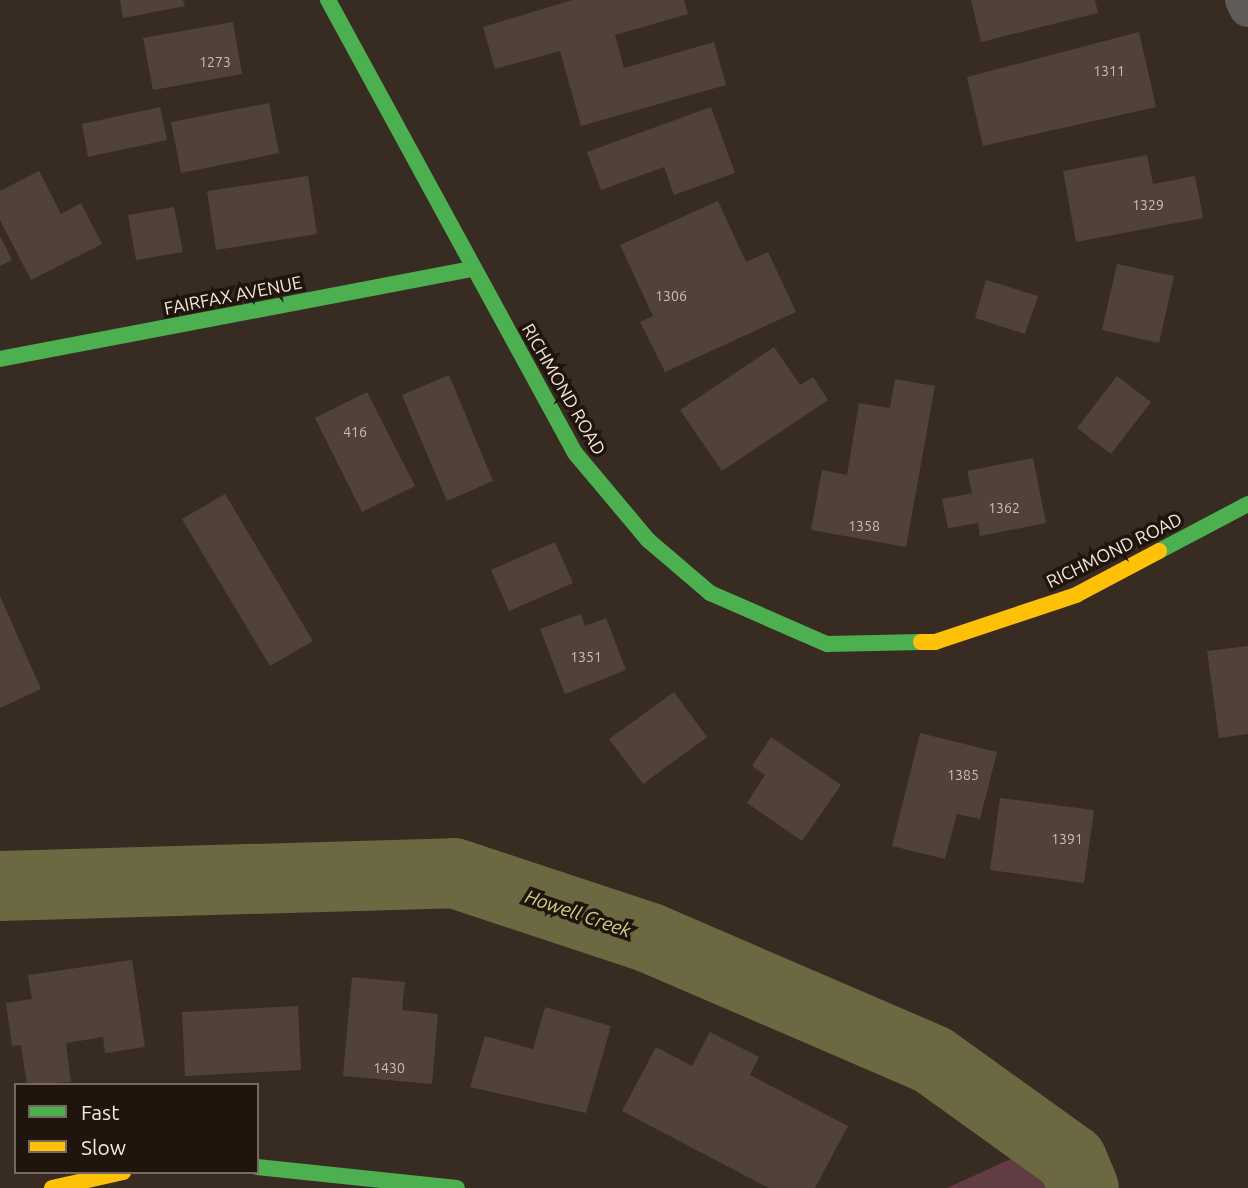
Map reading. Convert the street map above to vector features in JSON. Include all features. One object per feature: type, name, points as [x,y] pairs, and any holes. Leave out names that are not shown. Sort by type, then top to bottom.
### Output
[{"type":"street","name":"RICHMOND ROAD","points":[[328,0],[575,453],[648,540],[710,593],[827,644],[935,642],[1076,595],[1248,504]]},
{"type":"street","points":[[1244,0],[1248,9]]},
{"type":"street","name":"FAIRFAX AVENUE","points":[[0,359],[474,269]]},
{"type":"street","points":[[259,1167],[457,1188]]},
{"type":"street","points":[[52,1188],[114,1174]]},
{"type":"shaded area","points":[[1017,1156],[1051,1181],[1052,1188],[947,1188]]},
{"type":"building","points":[[120,0],[183,0],[185,6],[123,18]]},
{"type":"building","points":[[572,0],[684,0],[688,14],[615,35],[624,68],[714,42],[726,85],[581,126],[560,51],[495,69],[483,27]]},
{"type":"building","points":[[971,0],[1095,0],[1098,13],[981,42]]},
{"type":"building","points":[[233,22],[242,74],[153,90],[143,38]]},
{"type":"building","points":[[1139,32],[1156,107],[983,146],[967,77]]},
{"type":"building","points":[[269,103],[279,153],[181,173],[171,122]]},
{"type":"building","points":[[160,107],[167,140],[88,157],[82,124]]},
{"type":"building","points":[[711,107],[735,173],[674,195],[664,167],[601,190],[587,152]]},
{"type":"building","points":[[1147,155],[1153,184],[1195,176],[1203,218],[1076,242],[1063,171]]},
{"type":"building","points":[[39,171],[61,214],[81,203],[102,244],[31,280],[0,220],[0,191]]},
{"type":"building","points":[[308,176],[317,234],[216,250],[207,191]]},
{"type":"building","points":[[718,201],[746,262],[768,252],[796,312],[665,372],[640,322],[653,316],[620,245]]},
{"type":"building","points":[[174,207],[183,252],[136,260],[128,215]]},
{"type":"building","points":[[0,236],[12,260],[0,266]]},
{"type":"building","points":[[1117,264],[1174,276],[1159,343],[1102,330]]},
{"type":"building","points":[[986,280],[1038,296],[1025,334],[975,318]]},
{"type":"building","points":[[774,347],[800,385],[813,377],[828,400],[722,471],[680,410]]},
{"type":"building","points":[[449,375],[493,481],[447,501],[402,395]]},
{"type":"building","points":[[1117,376],[1151,402],[1111,454],[1077,428]]},
{"type":"building","points":[[895,379],[935,386],[906,547],[811,530],[822,470],[847,475],[859,403],[890,408]]},
{"type":"building","points":[[367,392],[415,486],[362,512],[315,418]]},
{"type":"building","points":[[1033,458],[1046,523],[980,536],[978,523],[948,528],[942,499],[972,493],[967,471]]},
{"type":"building","points":[[225,494],[313,641],[270,666],[182,519]]},
{"type":"building","points":[[555,542],[573,583],[509,611],[491,570]]},
{"type":"building","points":[[0,596],[41,689],[0,708]]},
{"type":"building","points":[[581,614],[585,626],[606,618],[626,670],[565,694],[540,629]]},
{"type":"building","points":[[1248,646],[1248,734],[1219,738],[1207,651]]},
{"type":"building","points":[[674,692],[707,737],[643,784],[609,739]]},
{"type":"building","points":[[920,733],[997,752],[980,819],[957,814],[945,859],[892,846]]},
{"type":"building","points":[[771,737],[841,785],[802,841],[747,803],[765,775],[752,766]]},
{"type":"building","points":[[1000,798],[1094,810],[1084,883],[990,870]]},
{"type":"building","points":[[132,960],[145,1047],[105,1053],[103,1037],[66,1043],[71,1082],[27,1083],[21,1045],[12,1046],[6,1003],[32,999],[28,975]]},
{"type":"building","points":[[352,977],[405,982],[402,1010],[438,1014],[432,1084],[343,1076]]},
{"type":"building","points":[[298,1006],[301,1070],[185,1076],[182,1012]]},
{"type":"building","points":[[545,1007],[611,1026],[586,1113],[470,1087],[485,1036],[533,1049]]},
{"type":"building","points":[[710,1032],[759,1057],[750,1075],[848,1126],[815,1188],[769,1188],[622,1111],[656,1047],[692,1066]]},
{"type":"waterway","name":"Howell Creek","points":[[0,886],[454,873],[650,938],[933,1060],[1072,1160],[1084,1188]]},
{"type":"traffic: fast","points":[[328,0],[575,453],[648,540],[710,593],[827,644],[921,642]]},
{"type":"traffic: fast","points":[[0,359],[474,269]]},
{"type":"traffic: fast","points":[[1159,551],[1248,504]]},
{"type":"traffic: fast","points":[[259,1167],[457,1188]]},
{"type":"traffic: slow","points":[[921,642],[935,642],[1076,595],[1159,551]]},
{"type":"traffic: slow","points":[[52,1188],[114,1174]]}]
